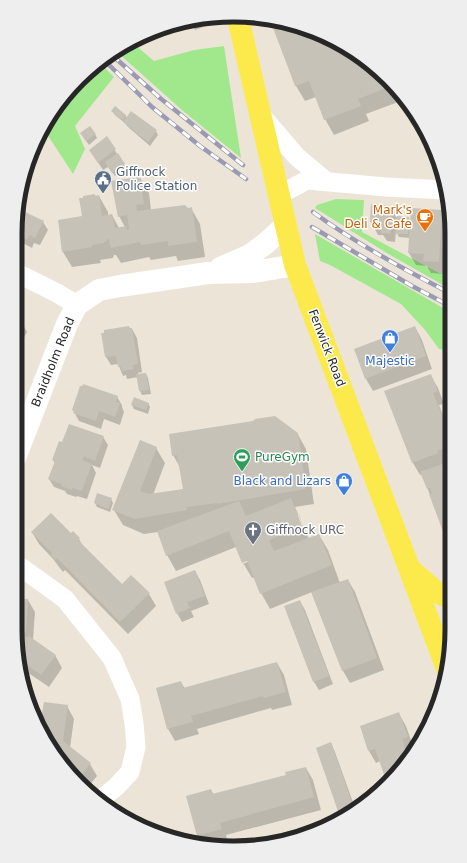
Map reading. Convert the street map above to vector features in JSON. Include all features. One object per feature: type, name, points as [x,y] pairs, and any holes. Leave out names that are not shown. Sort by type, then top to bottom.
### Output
[{"type":"main road","name":"Fenwick Road","points":[[239,22],[295,265],[411,570],[444,636]]},
{"type":"main road","points":[[411,570],[435,591],[445,596]]},
{"type":"street","points":[[260,114],[297,157],[327,182]]},
{"type":"street","points":[[279,195],[307,180],[386,187],[440,190]]},
{"type":"street","name":"Braidholm Road","points":[[208,273],[250,255],[285,226]]},
{"type":"street","name":"Braidholm Road","points":[[22,440],[67,324],[77,305],[99,290],[208,273],[254,272],[295,265]]},
{"type":"street","points":[[22,276],[77,305]]},
{"type":"street","points":[[22,568],[65,599],[112,658],[130,699],[136,747],[130,772],[104,796]]},
{"type":"green space","points":[[136,46],[154,61],[194,50],[224,46],[241,158],[183,111],[120,55]]},
{"type":"green space","points":[[104,67],[114,77],[75,126],[85,149],[73,174],[47,134],[74,94],[94,74]]},
{"type":"green space","points":[[336,199],[364,200],[362,232],[439,273],[445,274],[445,286],[385,252],[315,208],[317,205]]},
{"type":"green space","points":[[315,234],[445,309],[445,350],[439,349],[425,330],[401,304],[320,261]]},
{"type":"building","points":[[272,26],[301,33],[339,50],[373,74],[387,88],[358,99],[361,106],[324,120],[309,81],[295,86]]},
{"type":"building","points":[[115,106],[126,115],[123,120],[111,111]]},
{"type":"building","points":[[131,111],[157,130],[148,142],[123,122]]},
{"type":"building","points":[[90,126],[96,134],[86,141],[80,133]]},
{"type":"building","points":[[107,136],[116,149],[98,163],[89,150]]},
{"type":"building","points":[[118,153],[125,164],[112,173],[105,162]]},
{"type":"building","points":[[140,177],[144,204],[136,205],[137,211],[185,205],[188,208],[192,207],[197,242],[168,246],[168,241],[141,245],[140,242],[111,248],[109,239],[104,243],[92,245],[92,247],[62,252],[58,220],[82,216],[79,198],[83,198],[83,196],[95,194],[95,196],[99,195],[102,216],[112,214],[115,228],[126,226],[127,230],[129,229],[127,215],[118,217],[111,181]]},
{"type":"building","points":[[371,204],[392,206],[390,234],[381,233],[381,227],[372,227],[372,222],[370,222]]},
{"type":"building","name":"Mark's Deli & Cafe","points":[[411,208],[442,210],[439,262],[423,261],[424,254],[408,253]]},
{"type":"building","points":[[23,211],[44,221],[35,238],[30,235],[27,240],[22,238]]},
{"type":"building","points":[[397,216],[409,217],[408,234],[396,234]]},
{"type":"building","points":[[444,221],[445,250],[442,250]]},
{"type":"building","points":[[129,326],[132,328],[138,364],[133,365],[134,369],[122,371],[121,367],[118,367],[116,356],[105,357],[101,333],[104,333],[104,330]]},
{"type":"building","name":"Majestic","points":[[415,326],[426,356],[365,379],[354,349]]},
{"type":"building","points":[[146,373],[149,390],[139,391],[136,374]]},
{"type":"building","points":[[431,374],[438,391],[433,393],[445,423],[445,448],[437,451],[438,453],[412,463],[384,391]]},
{"type":"building","points":[[83,384],[118,396],[116,402],[120,403],[115,417],[99,411],[96,421],[73,413],[74,411],[72,410],[80,386]]},
{"type":"building","points":[[134,397],[149,403],[146,410],[131,405]]},
{"type":"building","name":"PureGym","points":[[275,416],[298,433],[306,489],[217,504],[187,507],[187,510],[135,519],[112,510],[140,440],[157,447],[140,491],[149,494],[183,489],[177,455],[172,456],[169,434],[253,421],[255,419]]},
{"type":"building","points":[[69,424],[104,436],[95,461],[84,456],[82,460],[92,464],[82,491],[72,488],[72,490],[61,486],[62,484],[48,479],[55,461],[52,460],[59,441],[62,442]]},
{"type":"building","points":[[445,463],[445,537],[429,494],[432,493],[430,488],[427,489],[420,472]]},
{"type":"building","points":[[97,493],[112,498],[108,509],[94,503]]},
{"type":"building","name":"Giffnock URC","points":[[291,498],[302,526],[269,540],[274,551],[319,534],[332,565],[260,594],[247,561],[242,563],[229,531],[166,556],[157,531],[239,501],[246,516]]},
{"type":"building","points":[[51,513],[71,533],[73,531],[80,538],[78,540],[122,584],[131,575],[150,593],[120,622],[57,558],[56,560],[50,555],[52,553],[31,532]]},
{"type":"building","points":[[195,570],[205,596],[187,602],[190,608],[176,614],[164,582]]},
{"type":"building","points":[[348,579],[377,658],[342,671],[311,592]]},
{"type":"building","points":[[22,599],[28,599],[26,632],[24,633],[26,637],[29,636],[56,655],[41,675],[25,664],[22,643]]},
{"type":"building","points":[[300,600],[329,676],[313,682],[284,606]]},
{"type":"building","points":[[277,662],[286,692],[264,698],[263,696],[191,716],[193,722],[167,729],[156,688],[181,681],[183,688]]},
{"type":"building","points":[[44,702],[68,705],[63,741],[91,763],[81,776],[58,747],[41,717]]},
{"type":"building","points":[[399,712],[408,737],[402,739],[406,751],[385,777],[375,749],[368,751],[360,726]]},
{"type":"building","points":[[331,742],[352,804],[339,813],[316,748]]},
{"type":"building","points":[[306,767],[314,797],[220,823],[222,829],[197,836],[186,796],[211,789],[212,794],[286,775],[285,772]]},
{"type":"railway","points":[[116,58],[160,98],[243,165]]},
{"type":"railway","points":[[108,64],[152,107],[200,146],[246,179]]},
{"type":"railway","points":[[313,212],[380,255],[445,290]]},
{"type":"railway","points":[[312,227],[412,286],[445,303]]},
{"type":"place","name":"Giffnock Police Station","points":[[103,194]]},
{"type":"place","name":"Mark's Deli & Cafe","points":[[425,232]]},
{"type":"place","name":"Majestic","points":[[390,353]]},
{"type":"place","name":"PureGym","points":[[242,472]]},
{"type":"place","name":"Black and Lizars","points":[[344,496]]},
{"type":"place","name":"Giffnock URC","points":[[253,545]]}]
